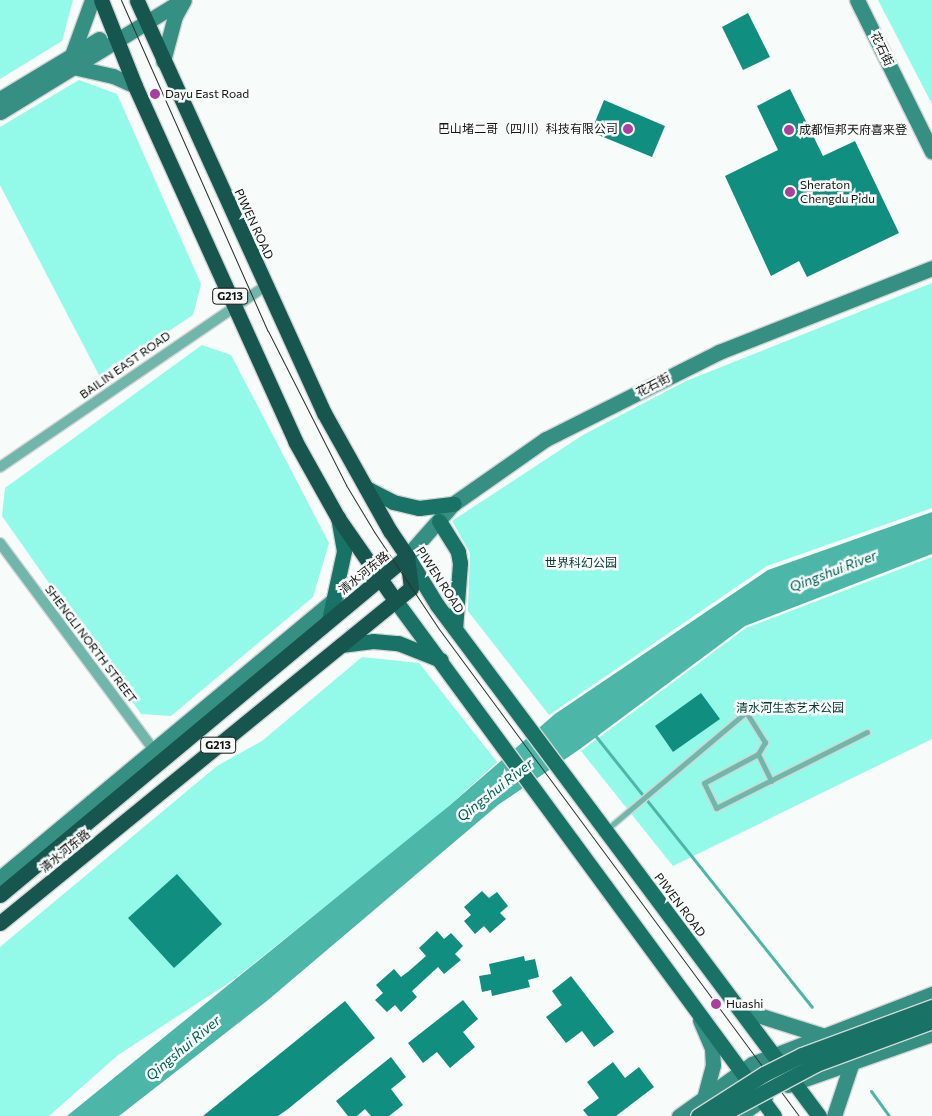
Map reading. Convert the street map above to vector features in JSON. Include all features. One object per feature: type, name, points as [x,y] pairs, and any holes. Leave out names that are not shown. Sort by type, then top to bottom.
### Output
[{"type":"highway","name":"G213","points":[[101,0],[135,86],[296,441],[338,518],[380,581]]},
{"type":"highway","name":"PIWEN ROAD","points":[[137,0],[138,22],[163,61],[324,412],[366,488],[408,556]]},
{"type":"highway","name":"清水河东路","points":[[0,895],[158,755],[380,581],[408,556]]},
{"type":"highway","name":"清水河东路","points":[[0,923],[411,588],[408,556]]},
{"type":"highway","points":[[380,581],[395,600]]},
{"type":"main road","points":[[366,488],[394,502],[418,508],[454,504]]},
{"type":"main road","points":[[329,620],[336,598],[344,551],[338,518]]},
{"type":"main road","points":[[438,521],[458,552],[460,563],[455,629]]},
{"type":"main road","name":"PIWEN ROAD","points":[[408,556],[455,629],[819,1116]]},
{"type":"main road","points":[[395,600],[442,660],[743,1070],[774,1116]]},
{"type":"main road","points":[[341,645],[373,641],[398,643],[442,660]]},
{"type":"main road","points":[[698,1116],[764,1074],[802,1055],[932,1007]]},
{"type":"main road","points":[[719,1116],[816,1064],[932,1021]]},
{"type":"street","points":[[0,112],[72,61],[92,0]]},
{"type":"street","points":[[138,22],[165,0]]},
{"type":"street","points":[[0,99],[72,61],[138,22],[183,0]]},
{"type":"street","points":[[163,61],[175,16],[183,0]]},
{"type":"street","name":"花石街","points":[[857,0],[932,152]]},
{"type":"street","points":[[72,61],[135,86]]},
{"type":"street","name":"花石街","points":[[408,556],[454,504],[546,439],[719,352],[932,268]]},
{"type":"street","name":"BAILIN EAST ROAD","points":[[0,467],[234,305],[266,286]]},
{"type":"street","name":"SHENGLI NORTH STREET","points":[[0,543],[158,755]]},
{"type":"street","points":[[0,878],[158,755],[336,598]]},
{"type":"street","points":[[679,1116],[743,1070],[773,1054],[932,994]]},
{"type":"street","points":[[693,1002],[712,1048],[712,1074],[704,1098]]},
{"type":"street","points":[[739,1009],[821,1035]]},
{"type":"street","points":[[738,1116],[763,1099],[794,1082],[932,1034]]},
{"type":"street","points":[[834,1116],[852,1062]]},
{"type":"lane","points":[[606,830],[746,712],[765,742],[758,754],[704,783],[716,808],[867,732]]},
{"type":"lane","points":[[758,754],[771,781]]},
{"type":"green space","points":[[0,0],[73,0],[62,41],[0,79]]},
{"type":"green space","points":[[878,0],[932,0],[932,104]]},
{"type":"green space","points":[[79,80],[117,94],[201,284],[193,315],[100,377],[0,185],[0,127]]},
{"type":"green space","name":"世界科幻公园","points":[[932,283],[932,508],[767,566],[549,715],[468,611],[470,553],[452,521],[583,435],[686,381]]},
{"type":"green space","points":[[202,345],[231,355],[329,543],[313,597],[171,716],[141,714],[2,516],[5,488]]},
{"type":"green space","name":"清水河生态艺术公园","points":[[932,557],[932,739],[673,866],[581,751],[746,628]]},
{"type":"green space","points":[[362,657],[419,663],[497,762],[437,817],[233,980],[118,1055],[49,1116],[0,1116],[0,947],[217,766],[262,741]]},
{"type":"water","name":"Qingshui River","points":[[932,512],[932,554],[745,626],[580,749],[498,805],[268,1000],[119,1116],[67,1116],[449,806],[555,714],[768,570]]},
{"type":"building","points":[[748,13],[770,57],[743,70],[722,27]]},
{"type":"building","points":[[790,89],[823,156],[855,141],[899,233],[807,277],[799,261],[771,276],[725,176],[778,150],[757,106]]},
{"type":"building","name":"巴山堵二哥（四川）科技有限公司","points":[[604,100],[665,126],[652,157],[591,132]]},
{"type":"building","points":[[701,693],[720,719],[673,752],[655,726]]},
{"type":"building","points":[[177,874],[222,924],[174,968],[128,918]]},
{"type":"building","points":[[482,891],[489,898],[497,892],[508,906],[500,913],[506,919],[490,933],[484,926],[475,934],[464,921],[471,915],[464,907]]},
{"type":"building","points":[[437,931],[444,939],[451,933],[463,946],[455,954],[461,960],[444,974],[438,967],[412,991],[417,997],[401,1012],[395,1005],[387,1012],[375,1000],[383,993],[376,985],[394,969],[401,977],[426,956],[419,948]]},
{"type":"building","points":[[524,956],[525,961],[535,959],[539,977],[528,980],[530,987],[492,996],[491,990],[482,992],[479,976],[491,974],[489,964]]},
{"type":"building","points":[[571,976],[614,1032],[594,1047],[582,1031],[566,1043],[546,1017],[562,1005],[552,991]]},
{"type":"building","points":[[463,1000],[478,1019],[463,1032],[475,1047],[450,1068],[437,1052],[423,1063],[408,1043]]},
{"type":"building","points":[[345,1001],[375,1038],[288,1109],[278,1116],[203,1116]]},
{"type":"building","points":[[391,1057],[406,1077],[391,1089],[403,1105],[389,1116],[371,1116],[365,1109],[357,1116],[348,1116],[336,1101]]},
{"type":"building","points":[[613,1062],[625,1078],[639,1067],[654,1087],[616,1116],[588,1116],[583,1110],[599,1098],[587,1082]]},
{"type":"waterway","points":[[594,734],[812,1007]]},
{"type":"waterway","points":[[871,1091],[889,1116]]},
{"type":"tram line","points":[[121,0],[268,331],[346,485],[375,533],[439,629],[799,1116]]},
{"type":"place","name":"Dayu East Road","points":[[155,94]]},
{"type":"place","name":"巴山堵二哥（四川）科技有限公司","points":[[628,129]]},
{"type":"place","name":"成都恒邦天府喜来登","points":[[789,130]]},
{"type":"place","name":"Sheraton Chengdu Pidu","points":[[790,192]]},
{"type":"place","name":"Huashi","points":[[716,1004]]}]
